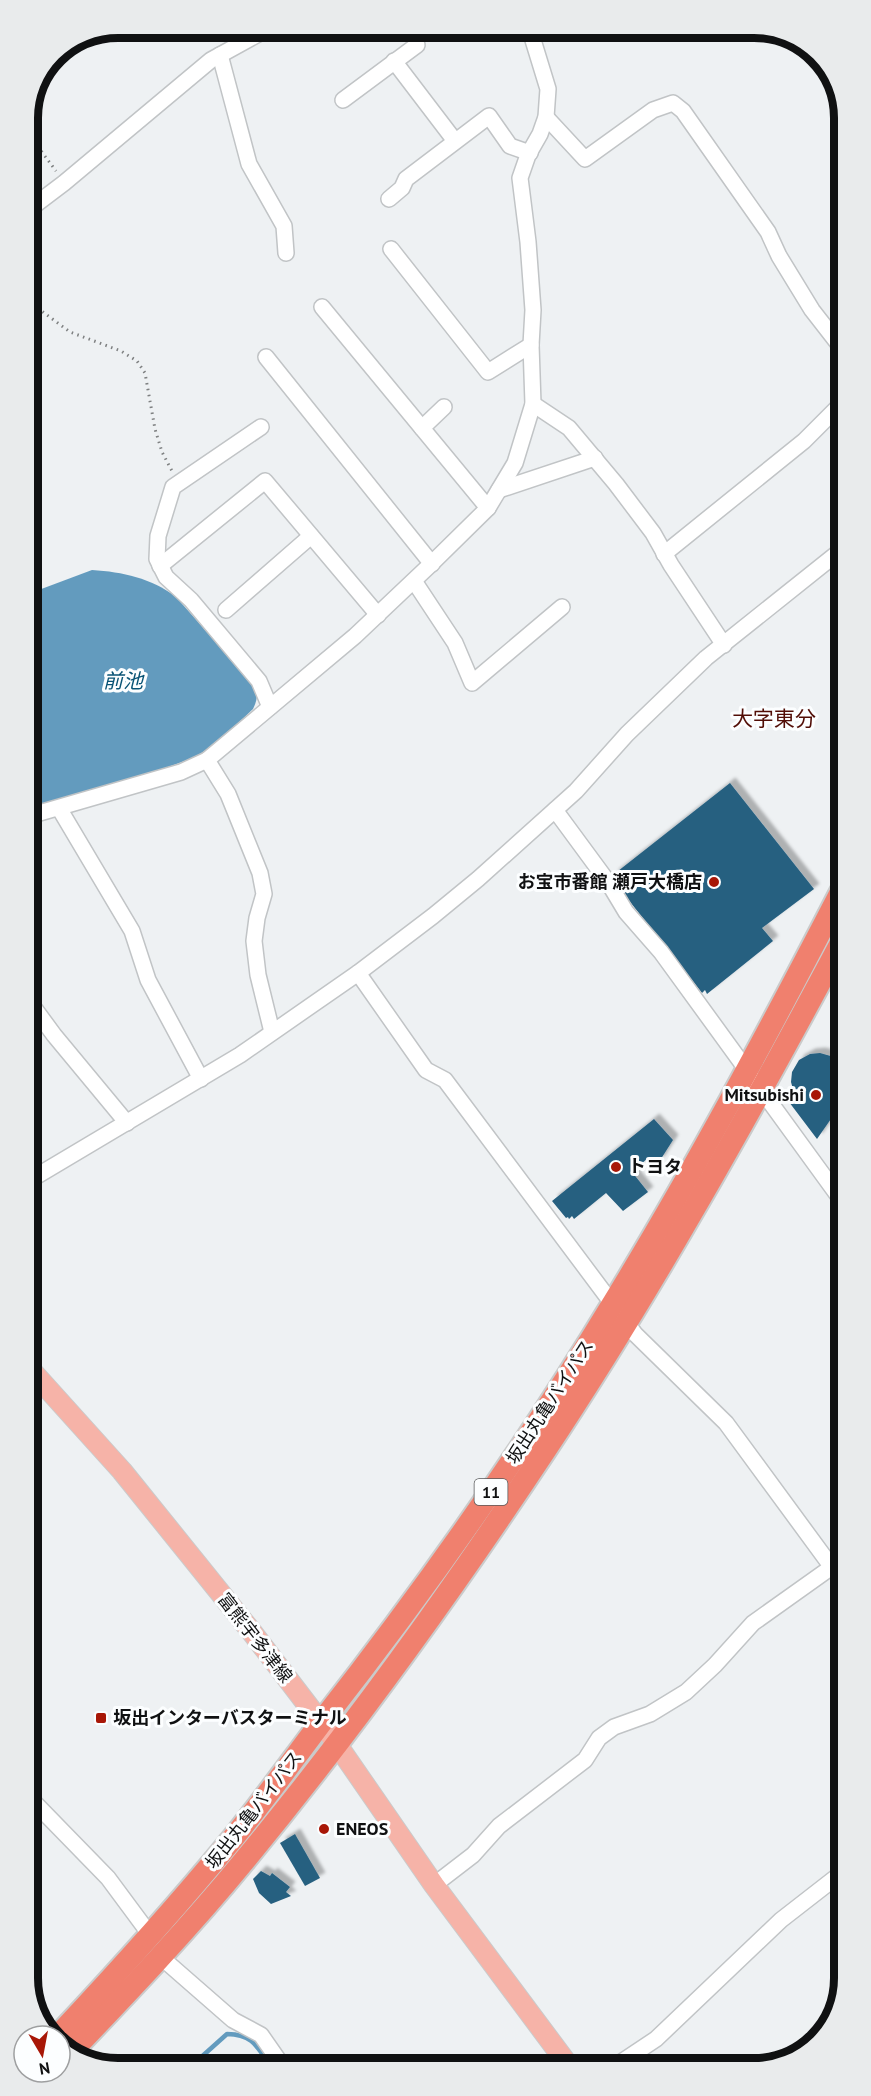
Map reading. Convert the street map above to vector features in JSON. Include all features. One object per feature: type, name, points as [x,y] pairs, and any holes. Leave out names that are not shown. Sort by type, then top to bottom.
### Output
[{"type":"highway","name":"坂出丸亀バイパス","points":[[76,2047],[162,1958],[243,1862],[366,1705],[481,1546],[547,1448],[834,905]]},
{"type":"highway","name":"坂出丸亀バイパス","points":[[69,2024],[151,1936],[232,1839],[465,1531],[620,1313],[762,1091],[834,958]]},
{"type":"main road","name":"富熊宇多津線","points":[[38,1378],[122,1471],[251,1631],[336,1743],[434,1885],[563,2058]]},
{"type":"street","points":[[38,203],[211,60],[251,38]]},
{"type":"street","points":[[38,813],[181,772],[207,760],[355,636],[488,508],[515,463],[533,404],[530,265],[520,178],[546,117],[548,88],[532,38]]},
{"type":"street","points":[[343,100],[417,45]]},
{"type":"street","points":[[220,55],[249,165],[284,226],[286,253]]},
{"type":"street","points":[[394,61],[455,141]]},
{"type":"street","points":[[546,117],[585,159],[653,110],[674,103],[768,232],[779,256],[812,310],[834,338]]},
{"type":"street","points":[[389,199],[402,188],[406,179],[489,116],[510,147],[530,153]]},
{"type":"street","points":[[391,249],[488,372],[531,345]]},
{"type":"street","points":[[322,307],[488,508]]},
{"type":"street","points":[[266,357],[432,564]]},
{"type":"street","points":[[533,404],[569,428],[595,458],[652,533],[724,645]]},
{"type":"street","points":[[422,428],[444,407]]},
{"type":"street","points":[[664,554],[804,441],[834,411]]},
{"type":"street","points":[[261,427],[173,487],[158,536],[157,559],[166,577],[191,600],[259,681],[270,707]]},
{"type":"street","points":[[499,490],[595,458]]},
{"type":"street","points":[[160,566],[265,482],[378,615]]},
{"type":"street","points":[[226,610],[311,536]]},
{"type":"street","points":[[38,1175],[201,1079],[358,973],[478,879],[576,791],[627,734],[670,692],[834,556]]},
{"type":"street","points":[[414,581],[455,643],[472,683],[562,607]]},
{"type":"street","points":[[207,760],[228,794],[260,873],[264,894],[254,941],[258,975],[272,1032]]},
{"type":"street","points":[[59,807],[132,931],[148,980],[201,1079]]},
{"type":"street","points":[[555,810],[608,882],[626,912],[661,952],[834,1190]]},
{"type":"street","points":[[358,973],[426,1070],[446,1080],[635,1334],[726,1423],[834,1558]]},
{"type":"street","points":[[38,1013],[127,1123]]},
{"type":"street","points":[[434,1885],[473,1855],[499,1826],[585,1760],[599,1738],[614,1727],[650,1714],[686,1692],[715,1665],[753,1623],[834,1564]]},
{"type":"street","points":[[38,1806],[108,1878],[151,1936]]},
{"type":"street","points":[[628,2058],[656,2039],[781,1920],[834,1879]]},
{"type":"street","points":[[162,1958],[233,2020],[261,2034],[277,2058]]},
{"type":"path","points":[[38,147],[64,183]]},
{"type":"path","points":[[38,308],[70,332],[121,351],[137,361],[145,373],[155,429],[162,452],[173,472],[173,487]]},
{"type":"water","name":"前池","points":[[92,570],[115,572],[157,585],[176,597],[255,686],[257,692],[253,709],[210,750],[193,758],[135,779],[38,806],[38,590]]},
{"type":"building","name":"お宝市番館 瀬戸大橋店","points":[[730,783],[814,889],[762,928],[773,941],[707,994],[705,990],[702,993],[623,893],[626,890],[613,875]]},
{"type":"building","name":"Mitsubishi","points":[[820,1053],[834,1057],[834,1115],[817,1139],[786,1098],[794,1093],[791,1082],[792,1072],[799,1060],[810,1054]]},
{"type":"building","name":"トヨタ","points":[[654,1119],[673,1140],[659,1162],[648,1158],[632,1172],[648,1192],[623,1211],[606,1193],[574,1219],[572,1216],[569,1219],[566,1218],[552,1201]]},
{"type":"building","points":[[295,1834],[320,1878],[305,1886],[280,1843]]},
{"type":"building","points":[[261,1871],[270,1876],[272,1873],[290,1887],[286,1892],[291,1896],[271,1904],[259,1893],[253,1879]]},
{"type":"waterway","points":[[200,2058],[227,2034],[249,2039],[265,2058]]},
{"type":"place","name":"お宝市番館 瀬戸大橋店","points":[[714,882]]},
{"type":"place","name":"Mitsubishi","points":[[816,1095]]},
{"type":"place","name":"トヨタ","points":[[616,1167]]},
{"type":"place","name":"坂出インターバスターミナル","points":[[101,1718]]},
{"type":"place","name":"ENEOS","points":[[324,1829]]},
{"type":"district","name":"大字東分","points":[[774,719]]}]
